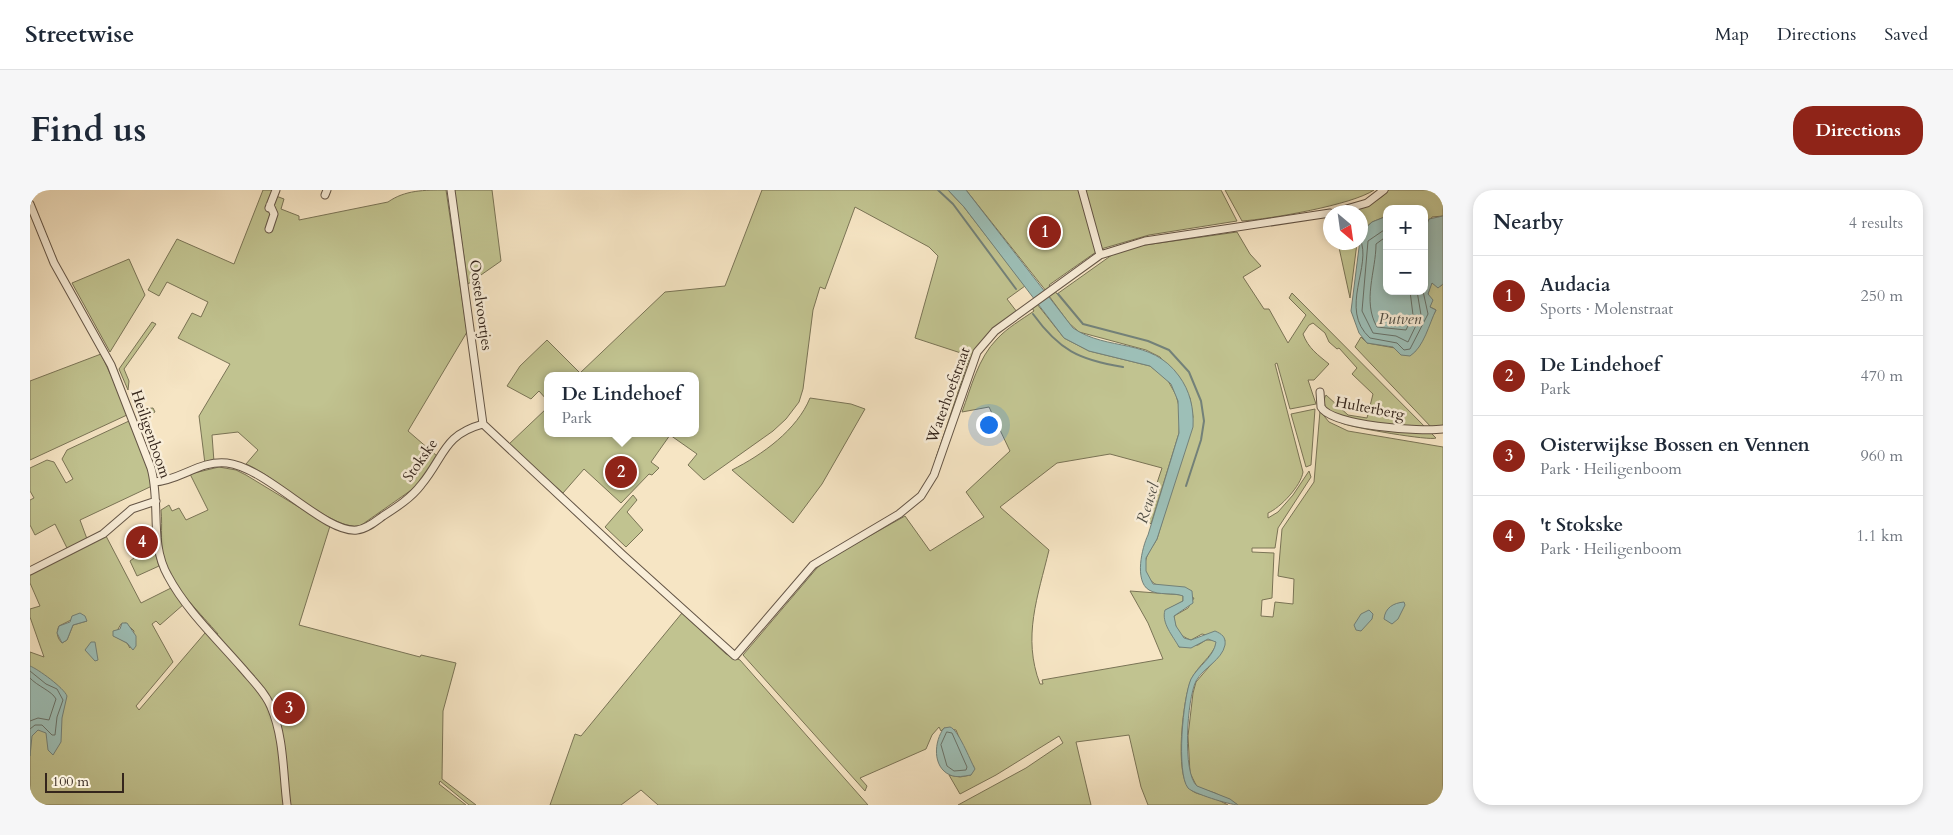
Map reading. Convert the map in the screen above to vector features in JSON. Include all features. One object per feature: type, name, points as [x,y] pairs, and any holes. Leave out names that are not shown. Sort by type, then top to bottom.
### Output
[{"type":"street","points":[[269,229],[274,214],[269,208],[276,190]]},
{"type":"street","name":"Oostelvoortjes","points":[[451,190],[483,424]]},
{"type":"street","points":[[1082,190],[1100,254]]},
{"type":"street","points":[[1360,205],[1367,203],[1384,190]]},
{"type":"street","name":"Heiligenboom","points":[[30,204],[54,262],[110,365],[155,482],[158,549],[167,576],[206,627],[265,695],[272,708],[278,736],[287,805]]},
{"type":"street","name":"Waterhoefstraat","points":[[483,424],[623,555],[735,656],[813,565],[900,514],[920,496],[934,475],[977,352],[989,336],[1100,254],[1145,241],[1323,214]]},
{"type":"street","name":"Hulterberg","points":[[1320,392],[1321,407],[1328,415],[1387,427],[1432,431],[1443,429]]},
{"type":"street","name":"Stokske","points":[[155,482],[166,480],[206,464],[222,462],[236,465],[260,476],[334,524],[350,530],[358,530],[369,526],[412,495],[423,484],[451,439],[457,434],[483,424]]},
{"type":"street","points":[[30,571],[103,534],[132,509],[156,501]]},
{"type":"green space","points":[[263,190],[273,190],[266,210],[272,214],[272,226],[277,212],[273,204],[276,196],[284,199],[281,209],[299,216],[299,220],[388,202],[408,193],[446,190],[467,332],[408,431],[437,456],[417,486],[360,526],[348,525],[319,512],[258,470],[246,464],[258,450],[238,432],[212,435],[214,462],[205,464],[199,416],[230,364],[178,338],[192,313],[201,317],[208,302],[167,282],[159,296],[148,290],[177,239],[234,264]]},
{"type":"green space","points":[[454,190],[492,190],[501,261],[468,284]]},
{"type":"green space","points":[[762,190],[948,190],[964,207],[1025,286],[1007,299],[1017,312],[973,355],[936,458],[970,356],[915,338],[938,256],[929,247],[855,207],[825,289],[820,287],[813,310],[803,389],[799,402],[786,419],[773,431],[704,480],[688,465],[697,454],[673,437],[699,437],[699,372],[581,372],[665,292],[725,286]]},
{"type":"green space","points":[[966,190],[1079,190],[1096,252],[1049,285],[1051,288],[1046,291]]},
{"type":"green space","points":[[1083,190],[1221,190],[1237,221],[1149,235],[1101,249]]},
{"type":"green space","points":[[1225,190],[1374,190],[1363,196],[1334,205],[1323,205],[1323,207],[1290,214],[1242,221]]},
{"type":"green space","points":[[1389,190],[1443,190],[1443,216],[1432,217],[1428,224],[1428,205],[1383,205],[1383,218],[1368,226],[1368,205],[1379,199]]},
{"type":"green space","points":[[1237,232],[1250,254],[1261,266],[1243,277],[1264,309],[1269,309],[1288,343],[1306,315],[1289,298],[1292,293],[1436,438],[1407,436],[1362,428],[1344,424],[1332,416],[1324,404],[1326,395],[1348,415],[1367,418],[1373,394],[1352,374],[1357,368],[1339,348],[1337,349],[1329,342],[1325,333],[1313,323],[1309,325],[1303,334],[1305,339],[1314,351],[1329,364],[1314,380],[1308,380],[1316,404],[1290,409],[1277,363],[1275,364],[1303,472],[1294,490],[1268,513],[1268,518],[1278,512],[1293,495],[1309,471],[1311,477],[1278,528],[1275,548],[1252,548],[1252,552],[1274,553],[1272,598],[1262,600],[1261,616],[1273,617],[1275,602],[1293,604],[1294,579],[1278,576],[1282,529],[1314,482],[1320,411],[1329,422],[1348,431],[1443,447],[1443,805],[1238,805],[1215,793],[1197,787],[1190,773],[1188,736],[1193,693],[1196,682],[1214,661],[1225,640],[1202,634],[1191,640],[1181,634],[1176,628],[1174,616],[1188,608],[1194,598],[1158,586],[1146,575],[1145,566],[1148,554],[1157,539],[1193,417],[1190,398],[1160,357],[1146,350],[1079,332],[1069,323],[1049,296],[1055,291],[1057,294],[1116,252],[1138,246]]},
{"type":"green space","points":[[1340,250],[1356,250],[1350,298]]},
{"type":"green space","points":[[129,259],[145,295],[110,352],[72,283]]},
{"type":"green space","points":[[1431,283],[1441,286],[1443,284],[1443,427],[1432,428],[1355,347],[1361,337],[1367,343],[1395,348],[1400,354],[1431,319],[1436,310],[1430,307],[1428,294]]},
{"type":"green space","points":[[1037,304],[1064,338],[1089,351],[1150,366],[1167,379],[1176,395],[1180,410],[1179,433],[1151,524],[1145,519],[1162,468],[1110,454],[1057,463],[1000,507],[1049,550],[1037,600],[1032,633],[1032,650],[1040,684],[1043,684],[1042,680],[1163,659],[1148,623],[1130,591],[1183,595],[1183,601],[1166,610],[1179,647],[1198,645],[1206,640],[1214,640],[1217,643],[1197,670],[1188,689],[1183,719],[1182,769],[1185,781],[1192,791],[1228,805],[1148,805],[1141,787],[1129,735],[1076,742],[1091,805],[958,805],[1026,768],[1063,743],[1059,736],[996,775],[960,794],[949,775],[960,777],[971,775],[974,767],[967,757],[956,730],[944,728],[941,731],[939,727],[932,735],[926,749],[860,778],[867,786],[865,791],[743,655],[817,568],[827,560],[905,516],[930,551],[984,517],[966,492],[1010,451],[989,407],[962,412],[980,364],[990,347],[1005,331],[1034,311],[1032,308]]},
{"type":"green space","points":[[152,322],[156,324],[124,369],[129,381],[128,390],[119,369]]},
{"type":"green space","points":[[547,340],[579,372],[544,372],[544,397],[539,391],[531,399],[507,386],[520,366]]},
{"type":"green space","points":[[101,354],[128,412],[127,415],[30,460],[30,381]]},
{"type":"green space","points":[[136,396],[142,409],[153,408],[155,412],[140,419],[131,397]]},
{"type":"green space","points":[[810,398],[851,404],[865,409],[822,484],[793,523],[732,470],[755,457],[788,431],[797,421]]},
{"type":"green space","points":[[1315,409],[1311,465],[1306,467],[1291,414]]},
{"type":"green space","points":[[544,411],[544,437],[669,437],[651,462],[659,468],[652,475],[649,474],[621,503],[584,469],[563,493],[508,445]]},
{"type":"green space","points":[[129,421],[148,461],[152,486],[80,520],[87,539],[68,550],[55,524],[35,535],[30,525],[30,500],[34,498],[30,491],[30,468],[47,460],[54,462],[66,483],[73,479],[62,459],[67,450]]},
{"type":"green space","points":[[219,467],[236,470],[330,526],[299,625],[420,657],[421,655],[456,663],[443,711],[442,779],[476,805],[469,805],[440,781],[439,784],[466,805],[30,805],[30,652],[44,657],[30,617],[30,609],[40,606],[30,583],[30,574],[106,536],[141,603],[171,588],[184,604],[160,625],[156,621],[152,624],[173,662],[136,706],[139,710],[205,633],[208,633],[212,638],[218,634],[175,583],[169,574],[163,558],[161,510],[169,505],[172,511],[179,508],[186,520],[208,510],[190,474]],"holes":[[[71,620],[87,621],[73,625],[67,640],[62,643],[58,637],[58,628]],[[126,623],[134,631],[130,648],[127,643],[114,636],[121,624]]]},
{"type":"green space","points":[[633,495],[637,500],[627,512],[643,530],[626,547],[605,527]]},
{"type":"green space","points":[[152,541],[159,566],[137,576],[130,561],[134,558],[131,550]]},
{"type":"green space","points":[[682,613],[726,654],[740,660],[868,805],[658,805],[641,790],[621,805],[550,805],[575,734],[581,736]]},
{"type":"water","points":[[948,190],[966,190],[1073,328],[1100,340],[1129,346],[1156,355],[1179,376],[1189,394],[1193,413],[1193,427],[1157,539],[1146,558],[1146,571],[1153,584],[1185,587],[1192,591],[1193,603],[1174,616],[1176,626],[1184,638],[1191,640],[1215,631],[1224,638],[1225,645],[1223,650],[1216,660],[1199,676],[1193,690],[1188,719],[1189,767],[1192,778],[1197,786],[1230,799],[1238,805],[1196,793],[1188,788],[1184,780],[1182,767],[1183,717],[1188,688],[1194,674],[1209,657],[1216,642],[1208,639],[1191,648],[1179,647],[1168,629],[1164,615],[1165,610],[1183,601],[1183,596],[1153,592],[1144,586],[1142,579],[1141,564],[1144,547],[1179,433],[1178,401],[1171,384],[1150,366],[1089,351],[1064,338],[964,207]]},
{"type":"water","name":"Putven","points":[[1443,216],[1443,284],[1438,288],[1432,283],[1428,294],[1428,222],[1429,219]]},
{"type":"water","name":"Putven","points":[[1383,218],[1383,295],[1428,294],[1433,300],[1430,307],[1436,310],[1423,341],[1410,356],[1401,355],[1393,347],[1367,343],[1359,333],[1351,311],[1359,250],[1368,250],[1368,226]]},
{"type":"water","points":[[1404,602],[1405,605],[1398,619],[1392,624],[1384,619],[1390,607]]},
{"type":"water","points":[[1369,610],[1373,614],[1372,619],[1361,631],[1356,630],[1354,625],[1361,614]]},
{"type":"water","points":[[80,613],[85,616],[87,621],[73,625],[67,640],[62,643],[57,633],[59,626],[70,622],[72,616]]},
{"type":"water","points":[[122,623],[127,623],[136,636],[136,646],[133,650],[127,643],[113,636],[113,631],[120,629]]},
{"type":"water","points":[[91,642],[95,642],[98,660],[95,661],[85,650]]},
{"type":"water","points":[[30,666],[50,679],[67,696],[62,718],[61,742],[53,755],[48,750],[46,733],[38,730],[32,736],[30,756]]},
{"type":"water","points":[[950,727],[957,733],[975,769],[971,775],[953,776],[944,771],[940,766],[936,753],[938,740],[944,728]]},
{"type":"waterway","points":[[938,190],[953,204],[1016,289]]},
{"type":"waterway","points":[[1058,294],[1083,324],[1148,341],[1169,350],[1189,372],[1201,401],[1204,421],[1201,440],[1186,486]]},
{"type":"waterway","points":[[1033,314],[1061,345],[1071,351],[1094,361],[1123,367]]},
{"type":"place","name":"Audacia","points":[[1045,232]]},
{"type":"place","name":"De Lindehoef","points":[[621,472]]},
{"type":"place","name":"'t Stokske","points":[[142,542]]},
{"type":"place","name":"Oisterwijkse Bossen en Vennen","points":[[289,708]]},
{"type":"water label","name":"Reusel","points":[[1148,503]]}]
